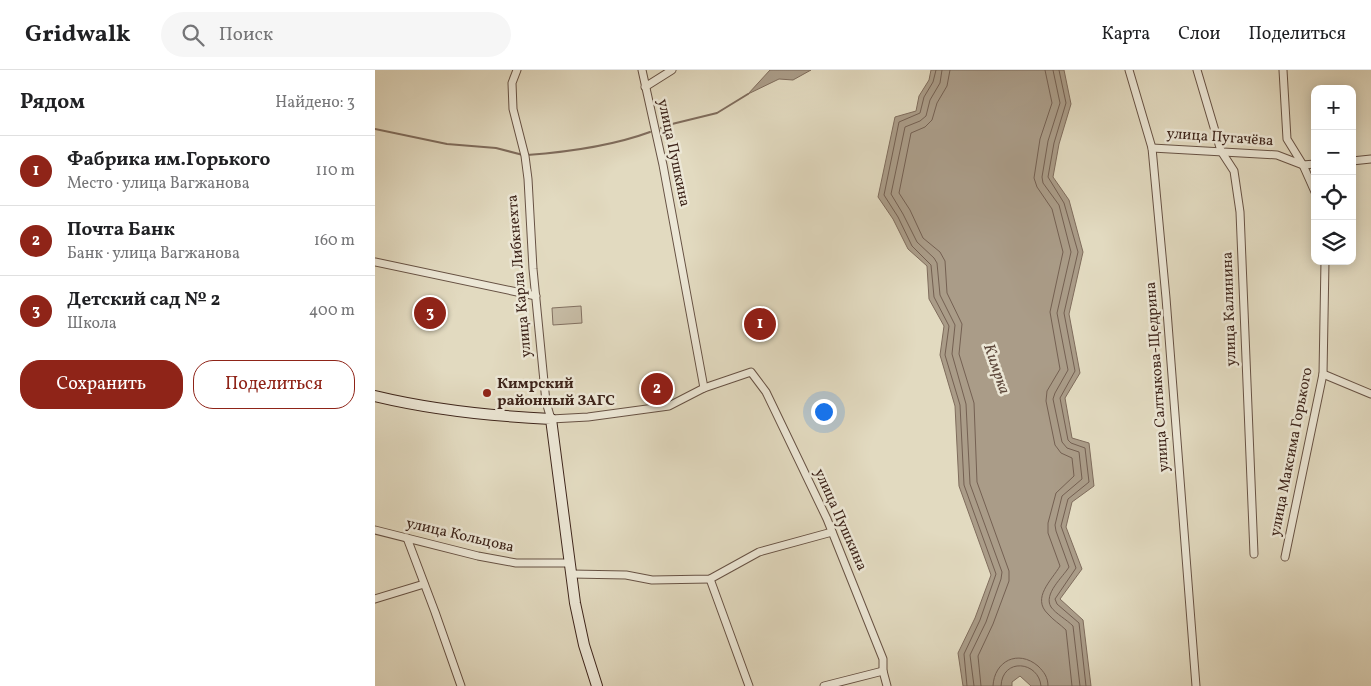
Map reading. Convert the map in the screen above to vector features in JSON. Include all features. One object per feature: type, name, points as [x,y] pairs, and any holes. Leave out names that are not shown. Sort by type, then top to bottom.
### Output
[{"type":"street","name":"улица Карла Либкнехта","points":[[517,70],[512,84],[513,109],[525,156],[528,179],[546,402],[551,419],[575,604],[584,645],[597,686]]},
{"type":"street","name":"улица Пушкина","points":[[642,70],[663,165],[704,388],[751,372],[766,392],[832,532],[883,659],[883,671],[887,686]]},
{"type":"street","points":[[645,87],[672,70]]},
{"type":"street","name":"улица Салтыкова-Щедрина","points":[[1129,70],[1152,148],[1166,298],[1196,686]]},
{"type":"street","name":"улица Калинина","points":[[1197,70],[1221,150],[1233,171],[1240,212],[1254,554]]},
{"type":"street","points":[[1283,70],[1287,139],[1303,165],[1311,183]]},
{"type":"street","name":"улица Пугачёва","points":[[1152,148],[1277,154],[1303,165],[1311,164]]},
{"type":"street","points":[[1356,161],[1371,159]]},
{"type":"street","points":[[375,262],[536,296]]},
{"type":"street","name":"улица Максима Горького","points":[[1285,557],[1323,374],[1325,265]]},
{"type":"street","points":[[1323,374],[1371,394]]},
{"type":"street","points":[[375,396],[415,406],[490,416],[551,419],[588,417],[669,406],[704,388]]},
{"type":"street","name":"улица Кольцова","points":[[375,530],[478,556],[516,563],[569,563]]},
{"type":"street","points":[[571,574],[626,575],[652,580],[710,579],[759,552],[832,532]]},
{"type":"street","points":[[407,538],[461,686]]},
{"type":"street","points":[[710,579],[749,686]]},
{"type":"street","points":[[375,599],[424,584]]},
{"type":"street","points":[[824,686],[883,671]]},
{"type":"shaded area","points":[[581,306],[582,323],[553,325],[552,308]]},
{"type":"water","points":[[770,70],[811,70],[793,80],[779,79],[748,94]]},
{"type":"water","name":"Кимрка","points":[[931,70],[1064,70],[1071,104],[1059,144],[1053,177],[1069,200],[1083,252],[1069,314],[1080,373],[1065,398],[1072,438],[1089,443],[1094,486],[1072,502],[1066,527],[1082,569],[1060,599],[1083,620],[1091,686],[1031,686],[1020,676],[1012,682],[1012,686],[963,686],[958,653],[975,618],[991,575],[959,486],[955,406],[940,355],[944,326],[929,299],[927,266],[908,249],[893,219],[878,197],[895,117],[916,111],[919,96],[929,80]]},
{"type":"waterway","points":[[661,128],[717,113],[748,94]]},
{"type":"waterway","points":[[375,129],[447,144],[496,148],[523,155]]},
{"type":"waterway","points":[[527,155],[590,148],[650,132]]},
{"type":"place","name":"Детский сад № 2","points":[[430,313]]},
{"type":"place","name":"Фабрика им.Горького","points":[[760,324]]},
{"type":"place","name":"Почта Банк","points":[[657,389]]},
{"type":"place","name":"Кимрский районный ЗАГС","points":[[487,393]]}]
